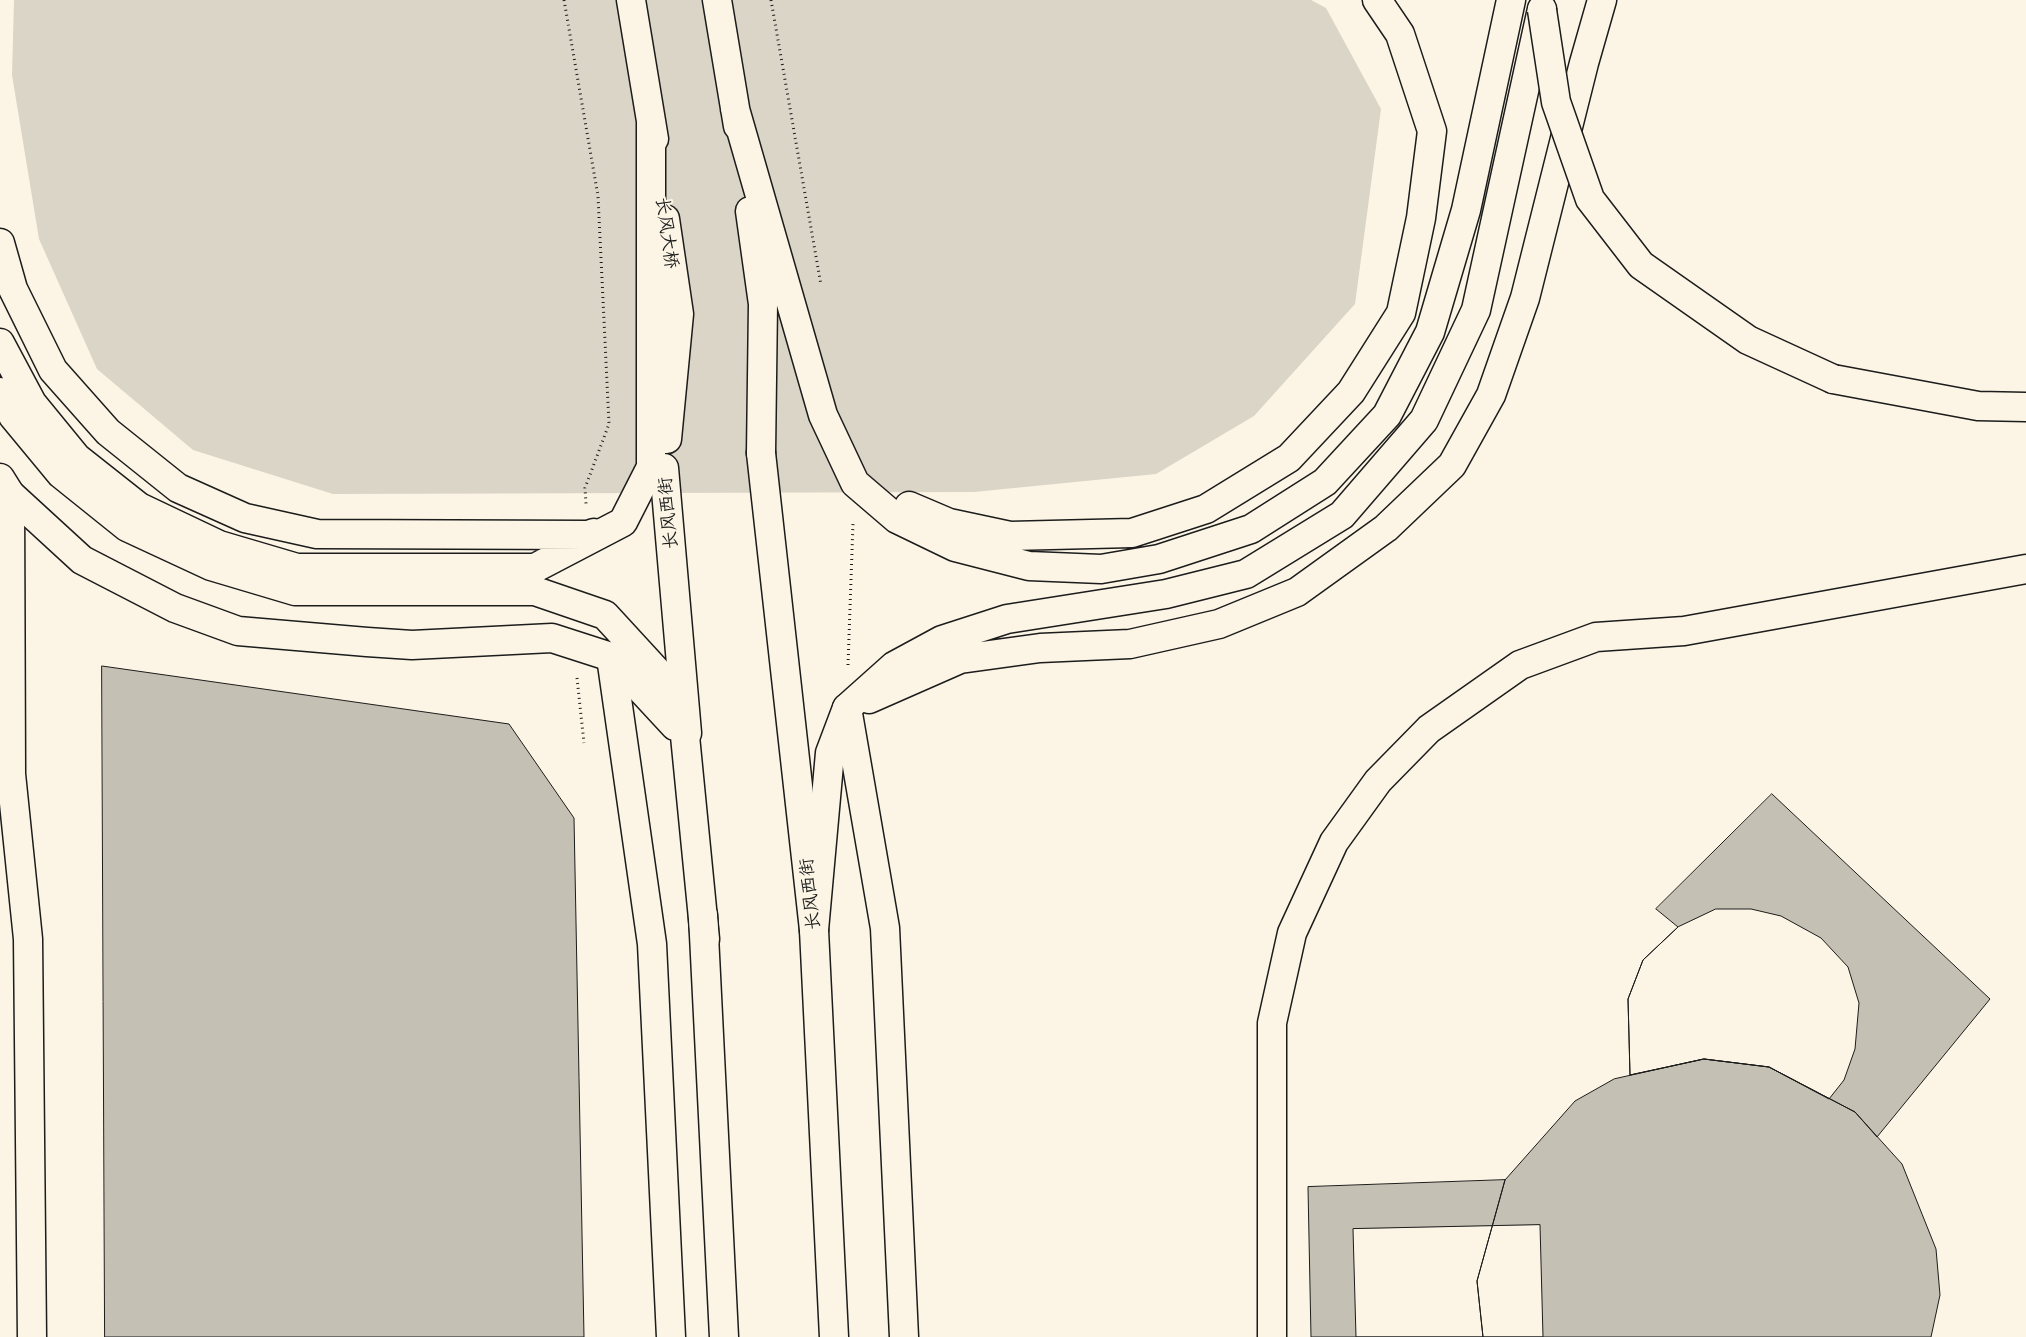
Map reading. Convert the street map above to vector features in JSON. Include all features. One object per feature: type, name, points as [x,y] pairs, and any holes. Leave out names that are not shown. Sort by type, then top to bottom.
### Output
[{"type":"main road","name":"长风大桥","points":[[631,0],[652,122],[678,314],[664,468]]},
{"type":"main road","points":[[718,0],[736,109],[823,415],[855,483],[897,519],[955,547],[1029,566],[1101,569],[1160,559],[1251,529],[1325,482],[1387,415],[1430,332],[1466,210],[1511,0]]},
{"type":"main road","points":[[855,483],[949,522],[1010,536],[1132,533],[1206,508],[1289,458],[1350,392],[1401,313],[1421,218],[1432,131],[1400,34],[1377,0]]},
{"type":"main road","points":[[847,708],[960,658],[1040,648],[1130,644],[1219,624],[1297,592],[1386,528],[1452,465],[1491,395],[1525,298],[1584,63],[1602,0]]},
{"type":"main road","points":[[814,930],[830,753],[847,708],[894,666],[942,640],[1007,619],[1166,594],[1246,574],[1342,516],[1424,420],[1476,310],[1543,5]]},
{"type":"main road","points":[[1543,5],[1556,102],[1590,199],[1641,265],[1748,340],[1833,379],[1978,406],[2026,407]]},
{"type":"main road","name":"长风西街","points":[[736,109],[763,304],[761,453],[814,930],[834,1337]]},
{"type":"main road","points":[[0,343],[32,403],[77,458],[140,507],[219,545],[297,568],[535,568],[623,522],[651,467],[652,122]]},
{"type":"main road","points":[[0,243],[13,289],[53,370],[108,432],[178,488],[245,518],[317,534],[588,535],[623,522]]},
{"type":"main road","points":[[0,392],[13,416],[61,474],[127,527],[211,566],[295,590],[536,591],[605,615],[662,677],[685,736],[705,939]]},
{"type":"main road","name":"长风西街","points":[[664,468],[705,939],[724,1337]]},
{"type":"main road","points":[[5,486],[82,560],[175,608],[238,631],[412,645],[552,638],[611,656],[685,736]]},
{"type":"main road","points":[[5,486],[11,774],[28,939],[32,1337]]},
{"type":"main road","points":[[1272,1337],[1272,1023],[1292,933],[1334,842],[1378,781],[1429,729],[1520,665],[1596,637],[1684,631],[2026,569]]},
{"type":"main road","points":[[611,656],[652,944],[671,1337]]},
{"type":"main road","points":[[847,708],[885,928],[904,1337]]},
{"type":"path","points":[[564,0],[598,196],[609,424],[585,488],[588,535]]},
{"type":"path","points":[[771,0],[821,287]]},
{"type":"path","points":[[847,708],[855,483]]},
{"type":"shaded area","points":[[14,0],[1311,0],[1326,8],[1381,109],[1355,304],[1254,416],[1156,474],[974,492],[333,494],[193,450],[97,369],[39,239],[12,75]]},
{"type":"building","points":[[102,666],[509,724],[574,818],[584,1337],[105,1337]]},
{"type":"building","points":[[1772,794],[1990,999],[1877,1137],[1855,1112],[1769,1067],[1704,1059],[1630,1075],[1628,999],[1643,960],[1678,927],[1656,909]]},
{"type":"building","points":[[1716,909],[1751,909],[1781,916],[1821,938],[1848,967],[1859,1003],[1855,1049],[1844,1080],[1829,1099],[1769,1067],[1704,1059],[1630,1075],[1628,999],[1643,960],[1678,927]]},
{"type":"building","points":[[1704,1059],[1769,1067],[1855,1112],[1902,1164],[1936,1249],[1940,1295],[1931,1337],[1483,1337],[1477,1281],[1505,1180],[1575,1101],[1614,1079]]},
{"type":"building","points":[[1505,1180],[1477,1281],[1483,1337],[1311,1337],[1308,1187]]},
{"type":"building","points":[[1540,1225],[1543,1337],[1356,1337],[1353,1229]]}]
